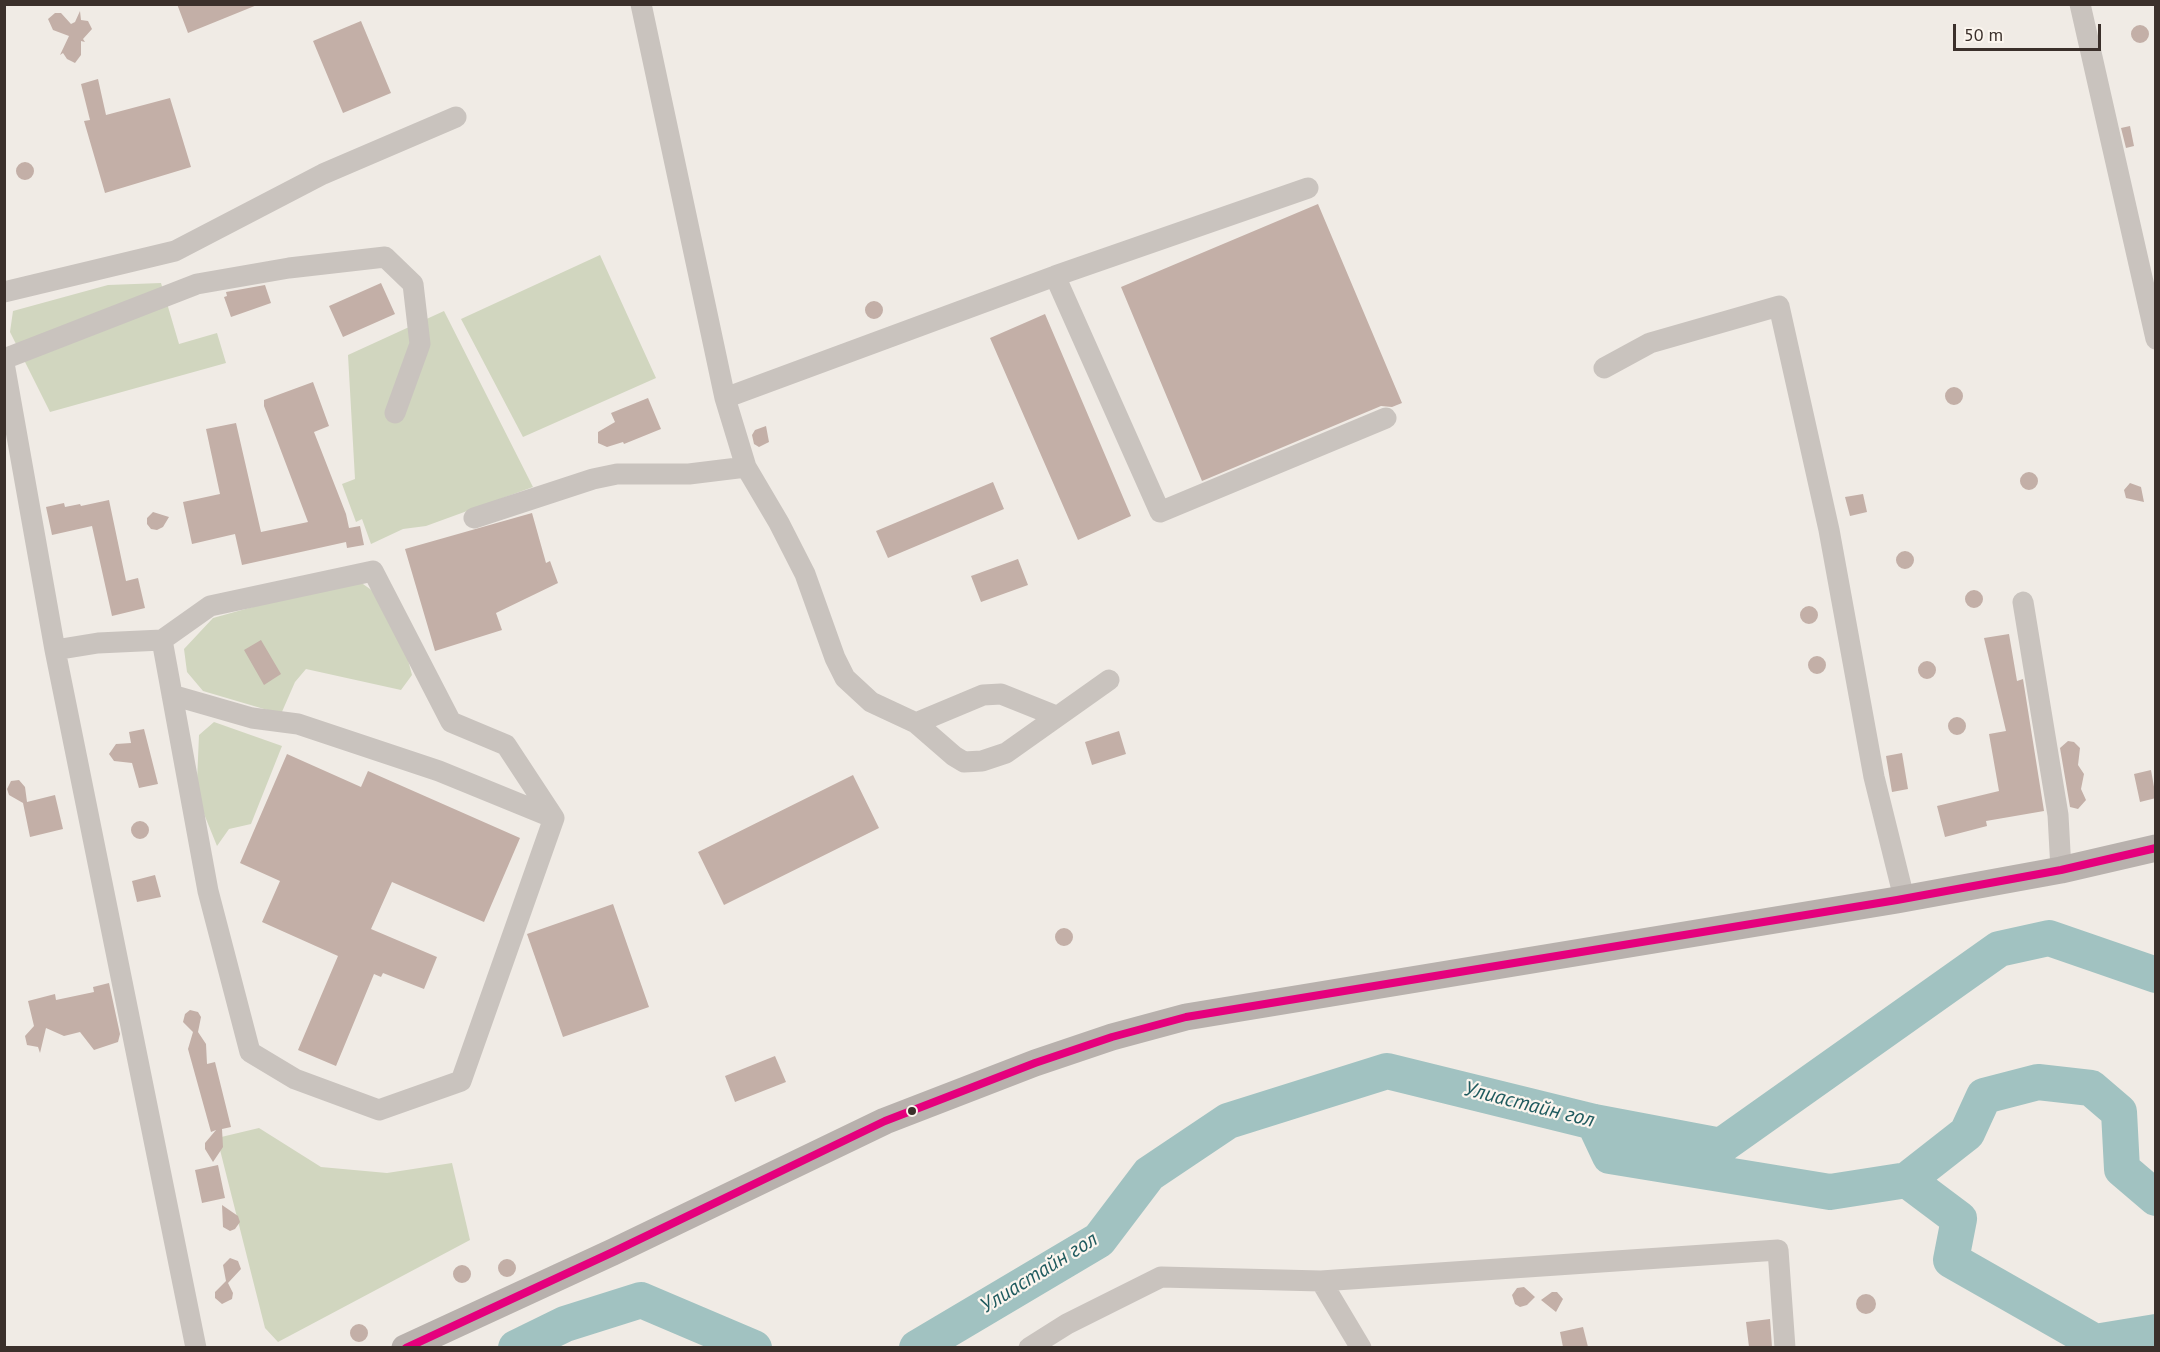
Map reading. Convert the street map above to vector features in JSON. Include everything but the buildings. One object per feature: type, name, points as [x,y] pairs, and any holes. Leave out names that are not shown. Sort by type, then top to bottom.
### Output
[{"type":"main road","points":[[405,1347],[613,1252],[885,1121],[1035,1062],[1112,1037],[1186,1017],[1904,898],[2061,870],[2156,848]]},
{"type":"street","points":[[641,4],[725,398],[746,467],[779,522],[805,573],[835,658],[845,678],[871,702],[916,723],[964,762],[982,761],[1006,753],[1109,680]]},
{"type":"street","points":[[2080,4],[2156,339]]},
{"type":"street","points":[[4,292],[175,251],[323,174],[456,117]]},
{"type":"street","points":[[725,398],[1054,276],[1308,188]]},
{"type":"street","points":[[195,1347],[55,650],[4,361],[197,284],[289,268],[385,257],[413,284],[420,344],[395,413]]},
{"type":"street","points":[[1054,276],[1160,512],[1386,418]]},
{"type":"street","points":[[1604,368],[1650,343],[1779,306],[1829,530],[1874,777],[1904,898]]},
{"type":"street","points":[[474,518],[601,477],[617,474],[689,474],[746,467]]},
{"type":"street","points":[[55,650],[98,643],[162,640],[210,606],[373,571],[451,722],[506,745],[554,818]]},
{"type":"street","points":[[2023,602],[2058,815],[2061,870]]},
{"type":"street","points":[[162,640],[208,891],[250,1052],[295,1079],[379,1110],[462,1081],[554,818]]},
{"type":"street","points":[[172,694],[252,718],[298,724],[439,771],[554,818]]},
{"type":"street","points":[[916,723],[983,695],[1001,694],[1056,716]]},
{"type":"street","points":[[1029,1347],[1067,1324],[1161,1276],[1321,1281],[1778,1250],[1785,1347]]},
{"type":"street","points":[[1321,1281],[1361,1347]]},
{"type":"green space","points":[[600,255],[656,378],[523,437],[461,319]]},
{"type":"green space","points":[[161,283],[179,344],[217,333],[226,363],[50,412],[10,332],[13,311],[108,285]]},
{"type":"green space","points":[[444,311],[533,487],[426,526],[403,529],[371,544],[362,519],[356,522],[342,484],[355,479],[348,355]]},
{"type":"green space","points":[[339,583],[363,584],[377,594],[407,656],[412,675],[401,690],[306,669],[295,682],[281,714],[203,691],[187,672],[184,649],[213,618]]},
{"type":"green space","points":[[214,722],[282,746],[251,824],[229,829],[217,846],[200,804],[197,782],[199,735]]},
{"type":"green space","points":[[259,1128],[321,1167],[387,1173],[452,1163],[470,1240],[278,1342],[265,1328],[217,1138]]},
{"type":"waterway","name":"Улиастайн гол","points":[[917,1348],[1099,1240],[1149,1174],[1228,1121],[1387,1071],[1594,1122],[1721,1146],[1999,949],[2049,938],[2156,975]]},
{"type":"waterway","points":[[1594,1122],[1610,1156],[1830,1192],[1907,1180],[1967,1133],[1984,1096],[2038,1082],[2091,1088],[2119,1112],[2122,1169],[2156,1198]]},
{"type":"waterway","points":[[1907,1180],[1959,1219],[1951,1260],[2095,1342],[2156,1332]]},
{"type":"waterway","name":"Улиастайн гол","points":[[516,1348],[565,1324],[641,1300],[754,1348]]},
{"type":"transit line","points":[[406,1348],[613,1252],[885,1121],[1035,1063],[1112,1037],[1186,1017],[1897,900],[2061,870],[2156,848]]}]
